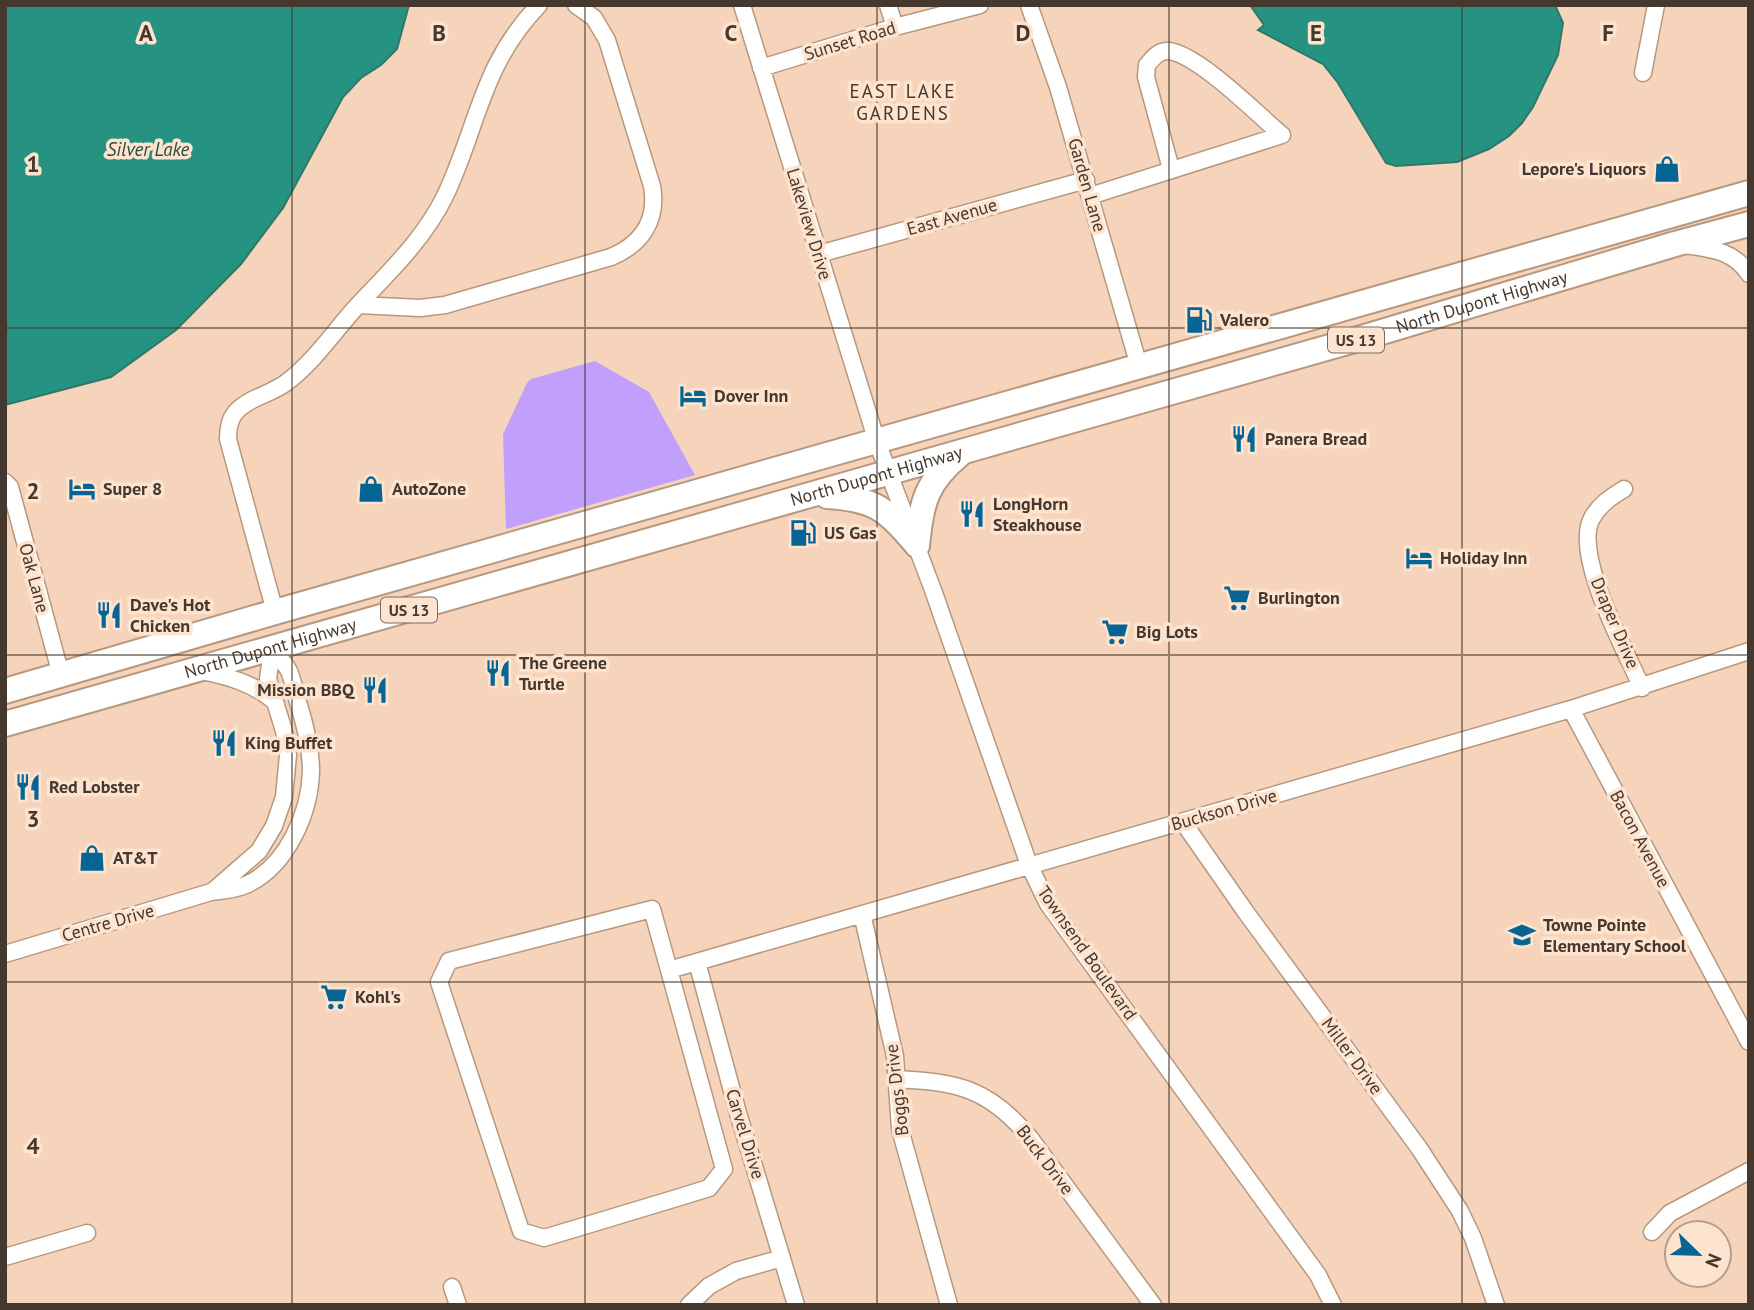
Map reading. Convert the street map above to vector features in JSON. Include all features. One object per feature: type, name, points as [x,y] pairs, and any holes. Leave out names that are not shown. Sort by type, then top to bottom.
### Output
[{"type":"highway","name":"North Dupont Highway","points":[[5,691],[1749,193]]},
{"type":"highway","points":[[1597,268],[1599,251],[1606,244],[1654,230],[1672,215]]},
{"type":"highway","name":"North Dupont Highway","points":[[5,724],[272,650],[1365,337],[1675,244],[1749,225]]},
{"type":"highway","points":[[917,545],[921,512],[934,478],[963,452]]},
{"type":"highway","points":[[812,495],[855,498],[879,507],[892,516],[917,545]]},
{"type":"highway","points":[[272,650],[283,626],[313,602]]},
{"type":"highway","points":[[197,670],[258,635],[275,612]]},
{"type":"highway","points":[[5,704],[48,690],[61,675]]},
{"type":"street","points":[[275,612],[228,439],[229,425],[241,407],[274,391],[300,370],[410,249],[435,214],[451,181],[486,83],[509,43],[539,5]]},
{"type":"street","points":[[358,305],[420,308],[461,301],[611,257],[632,247],[640,238],[652,213],[652,186],[607,40],[594,18],[576,5]]},
{"type":"street","name":"Lakeview Drive","points":[[742,5],[877,442]]},
{"type":"street","points":[[888,5],[895,27]]},
{"type":"street","name":"Sunset Road","points":[[761,68],[895,27],[980,5]]},
{"type":"street","name":"Garden Lane","points":[[1029,5],[1058,87],[1139,366]]},
{"type":"street","points":[[1643,73],[1656,5]]},
{"type":"street","name":"East Avenue","points":[[819,254],[1171,169],[1282,135],[1203,66],[1170,51],[1161,52],[1147,65],[1146,78],[1171,169]]},
{"type":"street","points":[[1675,244],[1721,251],[1736,258],[1749,274]]},
{"type":"street","name":"Townsend Boulevard","points":[[877,442],[917,545],[1029,865],[1048,904],[1318,1275],[1333,1305]]},
{"type":"street","name":"Oak Lane","points":[[5,482],[10,487],[61,675]]},
{"type":"street","name":"Draper Drive","points":[[1624,489],[1606,500],[1591,518],[1587,536],[1588,551],[1596,582],[1642,688]]},
{"type":"street","name":"Centre Drive","points":[[211,892],[259,851],[280,812],[288,755],[284,731],[268,679],[272,650]]},
{"type":"street","name":"Centre Drive","points":[[5,954],[211,892],[237,888],[248,884],[269,868],[295,833],[306,802],[311,772],[307,734],[289,671],[272,650]]},
{"type":"street","name":"Buckson Drive","points":[[669,970],[1571,709],[1749,651]]},
{"type":"street","points":[[197,670],[247,682],[275,702]]},
{"type":"street","name":"Bacon Avenue","points":[[1571,709],[1749,1042]]},
{"type":"street","name":"Miller Drive","points":[[1183,822],[1426,1158],[1460,1211],[1473,1238],[1496,1305]]},
{"type":"street","points":[[652,909],[669,970],[724,1169],[709,1188],[544,1238],[521,1231],[439,982],[449,961],[652,909]]},
{"type":"street","name":"Boggs Drive","points":[[862,914],[895,1056],[900,1129],[949,1305]]},
{"type":"street","name":"Carvel Drive","points":[[697,962],[738,1114],[796,1305]]},
{"type":"street","name":"Buck Drive","points":[[896,1079],[953,1084],[983,1096],[1009,1114],[1030,1138],[1153,1305]]},
{"type":"street","points":[[711,1116],[738,1114]]},
{"type":"street","points":[[1652,1232],[1670,1213],[1749,1171]]},
{"type":"street","points":[[5,1257],[87,1233]]},
{"type":"street","points":[[689,1305],[709,1286],[736,1271],[782,1258]]},
{"type":"street","points":[[452,1287],[458,1305]]},
{"type":"shaded area","points":[[595,361],[649,392],[695,475],[506,529],[503,434],[527,383],[531,379]]},
{"type":"water","name":"Silver Lake","points":[[5,5],[409,5],[397,49],[381,65],[361,78],[343,97],[283,208],[241,264],[176,330],[111,377],[5,405]]},
{"type":"water","points":[[1250,5],[1555,5],[1563,23],[1558,55],[1533,107],[1509,136],[1489,149],[1457,162],[1396,166],[1386,163],[1338,83],[1323,64],[1258,30],[1264,25]]},
{"type":"place","name":"Lepore's Liquors","points":[[1667,169]]},
{"type":"place","name":"Valero","points":[[1199,320]]},
{"type":"place","name":"Dover Inn","points":[[693,396]]},
{"type":"place","name":"Panera Bread","points":[[1244,439]]},
{"type":"place","name":"Super 8","points":[[82,489]]},
{"type":"place","name":"AutoZone","points":[[371,489]]},
{"type":"place","name":"LongHorn Steakhouse","points":[[972,514]]},
{"type":"place","name":"US Gas","points":[[803,533]]},
{"type":"place","name":"Holiday Inn","points":[[1419,558]]},
{"type":"place","name":"Burlington","points":[[1237,598]]},
{"type":"place","name":"Dave's Hot Chicken","points":[[109,615]]},
{"type":"place","name":"Big Lots","points":[[1115,632]]},
{"type":"place","name":"The Greene Turtle","points":[[498,673]]},
{"type":"place","name":"Mission BBQ","points":[[375,690]]},
{"type":"place","name":"King Buffet","points":[[224,743]]},
{"type":"place","name":"Red Lobster","points":[[28,787]]},
{"type":"place","name":"AT&T","points":[[92,858]]},
{"type":"place","name":"Towne Pointe Elementary School","points":[[1522,935]]},
{"type":"place","name":"Kohl's","points":[[334,997]]},
{"type":"district","name":"EAST LAKE GARDENS","points":[[903,102]]}]
